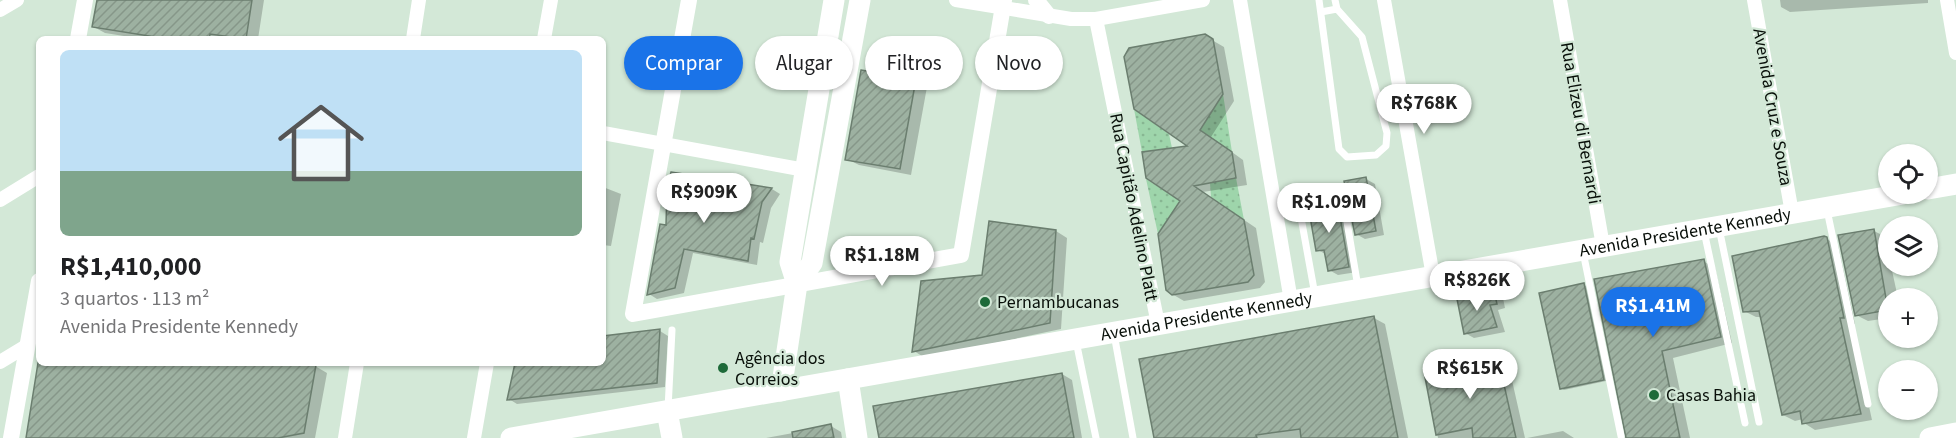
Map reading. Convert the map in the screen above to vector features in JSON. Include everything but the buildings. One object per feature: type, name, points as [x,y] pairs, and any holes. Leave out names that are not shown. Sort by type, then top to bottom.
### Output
[{"type":"main road","points":[[781,391],[797,284],[790,262],[834,0]]},
{"type":"main road","points":[[797,284],[812,263],[861,0]]},
{"type":"main road","points":[[1938,187],[1956,184]]},
{"type":"main road","name":"Avenida Presidente Kennedy","points":[[511,438],[1878,198]]},
{"type":"main road","points":[[848,379],[857,438]]},
{"type":"main road","points":[[668,411],[672,438]]},
{"type":"main road","points":[[1930,438],[1956,433]]},
{"type":"street","points":[[0,10],[17,0]]},
{"type":"street","points":[[79,36],[85,0]]},
{"type":"street","points":[[413,36],[419,0]]},
{"type":"street","points":[[545,36],[551,0]]},
{"type":"street","points":[[689,0],[633,314],[961,255],[1004,4]]},
{"type":"street","points":[[956,0],[1004,4],[1071,20],[1096,19],[1203,0]]},
{"type":"street","points":[[1036,0],[1049,16]]},
{"type":"street","points":[[1240,0],[1291,301]]},
{"type":"street","points":[[1384,0],[1433,276]]},
{"type":"street","name":"Rua Elizeu di Bernardi","points":[[1560,0],[1593,248]]},
{"type":"street","name":"Avenida Cruz e Souza","points":[[1754,0],[1792,213]]},
{"type":"street","points":[[1947,0],[1956,54]]},
{"type":"street","name":"Rua Capitão Adelino Platt","points":[[1096,19],[1158,324]]},
{"type":"street","points":[[606,134],[805,170]]},
{"type":"street","points":[[0,200],[36,178]]},
{"type":"street","points":[[11,438],[28,345],[36,317]]},
{"type":"street","points":[[0,362],[28,345]]},
{"type":"street","points":[[345,438],[357,366]]},
{"type":"street","points":[[474,438],[486,366]]},
{"type":"lane","points":[[1319,0],[1339,149],[1347,158],[1376,155],[1386,146],[1387,133],[1365,48],[1362,37],[1352,23],[1337,9],[1335,0]]},
{"type":"lane","points":[[1321,12],[1337,9]]},
{"type":"lane","points":[[1315,297],[1298,201],[1342,193],[1359,289]]},
{"type":"lane","points":[[1826,207],[1868,404]]},
{"type":"lane","points":[[1711,227],[1759,422]]},
{"type":"lane","points":[[1711,227],[1745,423]]},
{"type":"lane","points":[[1593,248],[1621,436]]},
{"type":"lane","points":[[668,411],[672,330]]},
{"type":"lane","points":[[1114,332],[1133,438]]},
{"type":"lane","points":[[1076,339],[1095,438]]},
{"type":"green space","points":[[1223,94],[1232,152],[1200,130]]},
{"type":"green space","points":[[1134,109],[1169,134],[1172,148],[1142,152]]},
{"type":"green space","points":[[1236,178],[1244,220],[1211,197],[1210,183]]},
{"type":"green space","points":[[1146,179],[1180,201],[1158,234]]},
{"type":"place","name":"Pernambucanas","points":[[985,302]]},
{"type":"place","name":"Agência dos Correios","points":[[723,368]]},
{"type":"place","name":"Casas Bahia","points":[[1654,395]]}]
